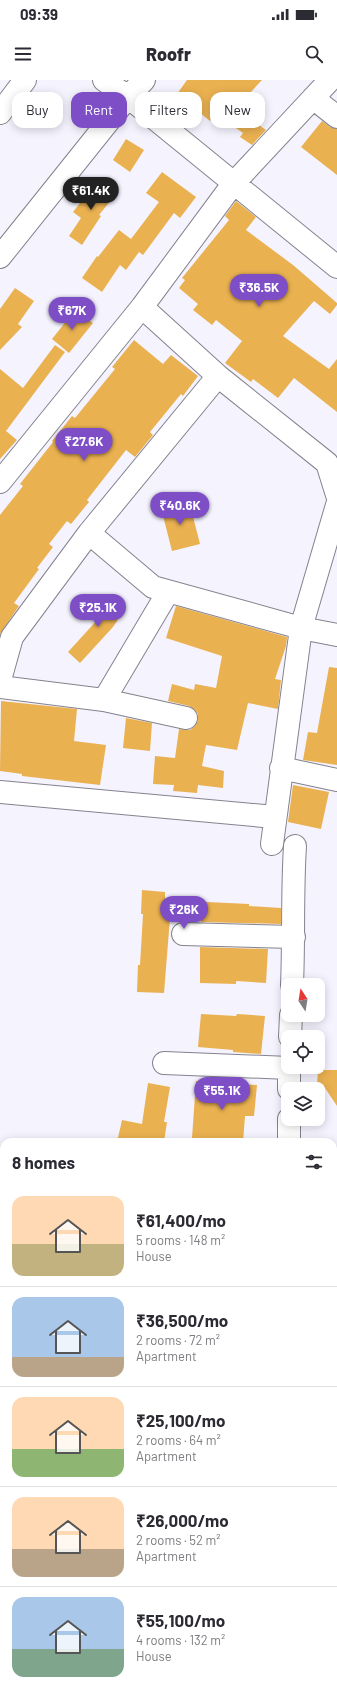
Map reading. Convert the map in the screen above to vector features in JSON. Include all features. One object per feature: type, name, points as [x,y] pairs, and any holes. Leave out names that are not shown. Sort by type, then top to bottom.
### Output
[{"type":"street","points":[[0,113],[24,80]]},
{"type":"street","points":[[104,80],[128,97],[233,184],[337,267]]},
{"type":"street","points":[[0,257],[128,97],[144,80]]},
{"type":"street","points":[[0,482],[142,307],[233,184],[330,80]]},
{"type":"street","points":[[313,98],[337,117]]},
{"type":"street","points":[[142,307],[218,376],[327,463],[337,495]]},
{"type":"street","points":[[0,680],[12,637],[89,533],[218,376]]},
{"type":"street","points":[[272,844],[301,628],[337,505]]},
{"type":"street","points":[[89,533],[154,587],[301,628],[337,635]]},
{"type":"street","points":[[104,700],[168,592]]},
{"type":"street","points":[[0,687],[104,700],[186,718]]},
{"type":"street","points":[[281,768],[337,780]]},
{"type":"street","points":[[0,792],[275,817]]},
{"type":"street","points":[[292,978],[294,937],[293,870],[295,846]]},
{"type":"street","points":[[183,934],[294,937]]},
{"type":"street","points":[[164,1063],[281,1067]]},
{"type":"street","points":[[289,1126],[289,1138]]},
{"type":"building","points":[[187,80],[262,80],[251,92],[210,92],[210,121],[202,114],[202,92],[178,92]]},
{"type":"building","points":[[322,121],[330,127],[337,129],[337,175],[301,147]]},
{"type":"building","points":[[236,128],[263,128],[266,130],[252,145],[240,137],[243,133]]},
{"type":"building","points":[[126,139],[144,150],[130,172],[113,160]]},
{"type":"building","points":[[162,172],[196,197],[180,218],[174,213],[143,255],[139,252],[126,270],[120,265],[102,292],[82,278],[97,256],[98,257],[119,230],[131,239],[159,202],[146,193]]},
{"type":"building","points":[[98,180],[116,194],[99,215],[101,216],[82,245],[69,236],[81,218],[73,212]]},
{"type":"building","points":[[236,201],[256,217],[246,230],[293,265],[337,303],[330,314],[314,301],[283,336],[329,369],[337,359],[337,412],[294,378],[278,398],[253,379],[251,382],[225,363],[242,341],[216,320],[212,325],[193,310],[198,304],[179,288],[185,280],[182,278],[229,220],[225,216]]},
{"type":"building","points":[[15,288],[34,301],[18,324],[22,327],[0,350],[0,309]]},
{"type":"building","points":[[75,310],[93,323],[69,353],[52,339]]},
{"type":"building","points":[[134,340],[163,364],[171,355],[198,376],[183,396],[181,394],[150,432],[153,435],[135,457],[126,450],[87,500],[89,502],[71,524],[67,521],[49,544],[53,547],[14,603],[19,606],[0,634],[0,515],[23,486],[20,484],[53,442],[52,441],[72,416],[75,418],[115,369],[112,367]]},
{"type":"building","points":[[55,345],[65,352],[6,431],[17,440],[0,459],[0,369],[23,388]]},
{"type":"building","points":[[189,501],[200,544],[172,551],[161,508]]},
{"type":"building","points":[[103,595],[125,609],[113,627],[80,663],[68,652],[99,618],[91,613]]},
{"type":"building","points":[[176,606],[287,637],[286,646],[275,679],[281,680],[278,709],[248,703],[237,750],[206,745],[202,766],[224,771],[223,788],[198,785],[197,793],[173,791],[174,785],[153,784],[155,756],[175,758],[179,729],[190,730],[195,726],[198,720],[198,714],[194,709],[189,706],[168,701],[172,684],[194,690],[195,684],[216,688],[222,656],[166,638]]},
{"type":"building","points":[[329,667],[337,668],[337,765],[303,760],[308,732],[317,733]]},
{"type":"building","points":[[1,701],[77,709],[74,741],[106,745],[100,785],[22,776],[22,774],[0,771]]},
{"type":"building","points":[[126,718],[152,723],[150,751],[123,748]]},
{"type":"building","points":[[293,785],[329,792],[321,829],[288,822]]},
{"type":"building","points":[[142,890],[165,892],[165,900],[249,904],[249,906],[281,908],[281,924],[201,922],[201,920],[170,918],[164,993],[137,992],[143,914],[141,914]]},
{"type":"building","points":[[200,947],[268,949],[266,983],[236,981],[236,984],[200,983]]},
{"type":"building","points":[[201,1014],[265,1016],[261,1054],[198,1047]]},
{"type":"building","points":[[325,1070],[337,1070],[337,1106],[325,1088],[325,1082],[317,1082],[318,1074],[325,1074]]},
{"type":"building","points":[[196,1081],[257,1085],[254,1116],[245,1116],[243,1138],[192,1138]]},
{"type":"building","points":[[148,1083],[170,1087],[164,1122],[167,1122],[165,1138],[118,1138],[122,1120],[142,1124]]}]
